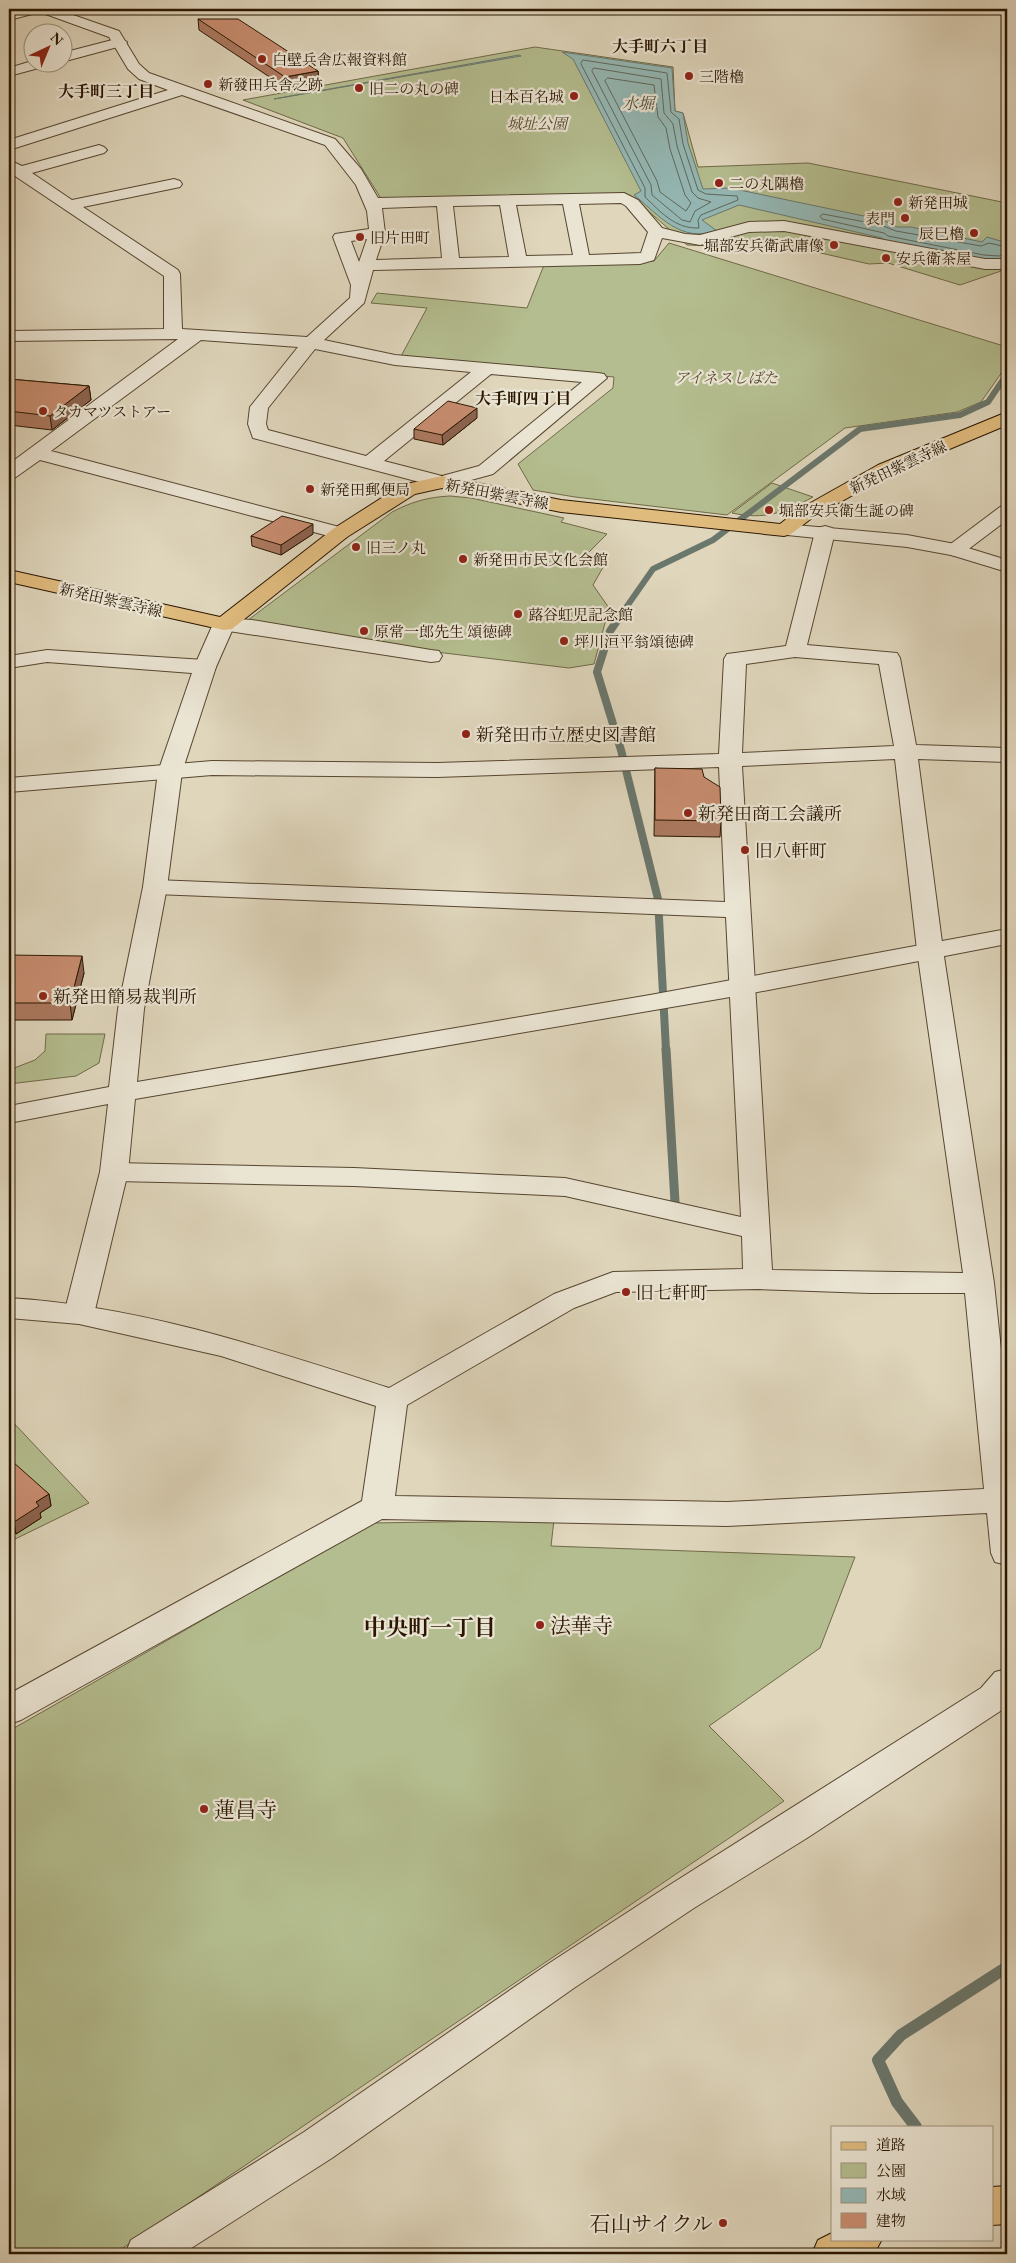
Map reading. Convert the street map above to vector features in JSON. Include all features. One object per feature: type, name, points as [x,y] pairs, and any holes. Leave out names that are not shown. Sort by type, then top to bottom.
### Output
[{"type":"main road","name":"新発田紫雲寺線","points":[[9,576],[193,619],[224,624],[340,533],[409,489],[442,482],[561,506],[784,530],[805,514],[885,469],[1007,418]]},
{"type":"main road","points":[[833,2254],[860,2240]]},
{"type":"street","points":[[9,16],[37,9]]},
{"type":"street","points":[[44,9],[114,34],[133,66],[144,76],[330,142],[345,156],[371,203],[376,218],[377,233],[367,265],[358,282]]},
{"type":"street","points":[[72,55],[120,42]]},
{"type":"street","points":[[9,72],[22,68]]},
{"type":"street","points":[[9,145],[182,90]]},
{"type":"street","points":[[14,172],[99,150]]},
{"type":"street","points":[[14,172],[69,205],[172,274],[173,334]]},
{"type":"street","points":[[69,205],[174,184]]},
{"type":"street","points":[[371,203],[507,202],[624,198],[632,203],[656,232],[685,239],[700,240],[749,227],[784,226],[984,264],[1007,264]]},
{"type":"street","points":[[570,200],[582,260]]},
{"type":"street","points":[[507,202],[518,261]]},
{"type":"street","points":[[445,203],[451,263]]},
{"type":"street","points":[[90,219],[108,216]]},
{"type":"street","points":[[367,265],[640,260],[648,256],[656,232]]},
{"type":"street","points":[[9,336],[198,334],[311,343],[395,360],[598,378],[486,470],[442,482],[260,434],[257,424],[259,406],[311,343],[358,299],[358,282],[340,237],[377,233]]},
{"type":"street","points":[[9,473],[198,334]]},
{"type":"street","points":[[368,463],[487,368]]},
{"type":"street","points":[[86,393],[115,395]]},
{"type":"street","points":[[37,453],[340,533]]},
{"type":"street","points":[[955,550],[1007,511]]},
{"type":"street","points":[[784,530],[825,532],[907,541],[955,550],[1007,566]]},
{"type":"street","points":[[795,652],[825,532]]},
{"type":"street","points":[[78,1314],[114,1172],[131,1009],[155,887],[170,772],[205,667],[224,624],[252,626],[431,656]]},
{"type":"street","points":[[758,1279],[744,987],[730,760],[736,659],[795,652],[889,658],[906,752],[930,950],[979,1283],[1004,1499],[1007,1553]]},
{"type":"street","points":[[9,662],[47,656],[205,667]]},
{"type":"street","points":[[9,785],[212,768],[437,770],[906,752],[1007,755]]},
{"type":"street","points":[[155,887],[738,910]]},
{"type":"street","points":[[9,1114],[122,1092],[744,987],[930,950],[1007,937]]},
{"type":"street","points":[[114,1172],[354,1177],[565,1187],[757,1230]]},
{"type":"street","points":[[9,1308],[78,1314],[225,1346],[392,1400],[564,1301],[613,1282],[758,1279],[870,1283],[979,1283]]},
{"type":"street","points":[[377,1507],[392,1400]]},
{"type":"street","points":[[9,1710],[377,1507],[727,1514],[1004,1499]]},
{"type":"street","points":[[146,2254],[318,2145],[561,1976],[993,1698],[1007,1682]]},
{"type":"green space","name":"城址公園","points":[[535,47],[673,67],[675,111],[683,113],[698,167],[808,163],[1007,203],[1007,269],[960,285],[888,263],[869,264],[759,239],[714,246],[687,245],[630,195],[382,200],[343,138],[243,100]]},
{"type":"green space","name":"アイネスしばた","points":[[669,243],[1007,347],[1007,365],[981,402],[957,412],[845,428],[727,515],[575,497],[533,490],[518,464],[613,388],[614,377],[400,358],[427,308],[371,303],[377,293],[527,308],[544,265],[654,261]]},
{"type":"green space","points":[[772,483],[813,497],[774,514],[754,516],[732,513]]},
{"type":"green space","points":[[450,496],[471,498],[564,518],[561,522],[607,534],[585,556],[606,562],[593,585],[609,608],[594,664],[569,668],[436,652],[248,620],[392,512],[420,501]]},
{"type":"green space","points":[[46,1034],[105,1034],[99,1063],[76,1076],[9,1084],[9,1070],[35,1060],[45,1051]]},
{"type":"green space","points":[[9,1418],[89,1503],[9,1542]]},
{"type":"green space","points":[[554,1520],[551,1546],[855,1557],[820,1648],[709,1726],[784,1801],[114,2254],[9,2254],[9,1731],[372,1523]]},
{"type":"water","name":"水堀","points":[[562,52],[672,68],[675,111],[683,113],[688,143],[703,189],[730,188],[883,220],[897,227],[911,227],[982,242],[987,237],[1007,243],[1007,256],[1002,261],[984,260],[885,241],[882,238],[739,205],[702,220],[717,231],[704,234],[681,230],[662,219],[634,195],[641,191],[573,59]]},
{"type":"water","points":[[519,55],[521,56],[274,99]]},
{"type":"building","points":[[198,19],[238,19],[318,71],[285,77]]},
{"type":"building","points":[[9,379],[89,386],[50,416],[9,411]]},
{"type":"building","points":[[448,401],[477,408],[442,435],[414,429]]},
{"type":"building","points":[[282,516],[313,524],[281,545],[251,536]]},
{"type":"building","name":"新発田商工会議所","points":[[655,768],[702,769],[704,777],[720,787],[721,821],[655,820]]},
{"type":"building","name":"新発田簡易裁判所","points":[[9,955],[82,956],[70,1003],[9,1003]]},
{"type":"building","points":[[13,1462],[49,1494],[36,1502],[39,1506],[14,1522],[9,1517],[9,1464]]},
{"type":"waterway","points":[[618,619],[653,569],[713,540],[860,429],[960,415],[988,402],[1007,374]]},
{"type":"waterway","points":[[619,618],[610,631],[597,672],[621,750],[658,899],[666,1050]]},
{"type":"waterway","points":[[666,1049],[675,1202]]},
{"type":"waterway","points":[[915,2126],[897,2102],[878,2060],[901,2035],[1007,1967]]},
{"type":"place","name":"白壁兵舎広報資料館","points":[[262,59]]},
{"type":"place","name":"三階櫓","points":[[689,76]]},
{"type":"place","name":"新發田兵舎之跡","points":[[208,84]]},
{"type":"place","name":"旧二の丸の碑","points":[[359,88]]},
{"type":"place","name":"日本百名城","points":[[574,96]]},
{"type":"place","name":"二の丸隅櫓","points":[[719,183]]},
{"type":"place","name":"新発田城","points":[[898,202]]},
{"type":"place","name":"表門","points":[[905,218]]},
{"type":"place","name":"辰巳櫓","points":[[974,233]]},
{"type":"place","name":"旧片田町","points":[[360,237]]},
{"type":"place","name":"堀部安兵衛武庸像","points":[[834,245]]},
{"type":"place","name":"安兵衛茶屋","points":[[886,258]]},
{"type":"place","name":"タカマツストアー","points":[[43,411]]},
{"type":"place","name":"新発田郵便局","points":[[310,489]]},
{"type":"place","name":"堀部安兵衛生誕の碑","points":[[769,510]]},
{"type":"place","name":"旧三ノ丸","points":[[356,547]]},
{"type":"place","name":"新発田市民文化会館","points":[[463,559]]},
{"type":"place","name":"蕗谷虹児記念館","points":[[518,614]]},
{"type":"place","name":"原常一郎先生 頌徳碑","points":[[364,631]]},
{"type":"place","name":"坪川洹平翁頌徳碑","points":[[564,641]]},
{"type":"place","name":"新発田市立歴史図書館","points":[[466,734]]},
{"type":"place","name":"新発田商工会議所","points":[[688,813]]},
{"type":"place","name":"旧八軒町","points":[[745,850]]},
{"type":"place","name":"新発田簡易裁判所","points":[[43,996]]},
{"type":"place","name":"旧七軒町","points":[[626,1292]]},
{"type":"place","name":"法華寺","points":[[540,1625]]},
{"type":"place","name":"蓮昌寺","points":[[204,1809]]},
{"type":"place","name":"石山サイクル","points":[[723,2223]]},
{"type":"district","name":"大手町六丁目","points":[[660,46]]},
{"type":"district","name":"大手町三丁目","points":[[106,91]]},
{"type":"district","name":"大手町四丁目","points":[[523,398]]},
{"type":"district","name":"中央町一丁目","points":[[430,1627]]}]
